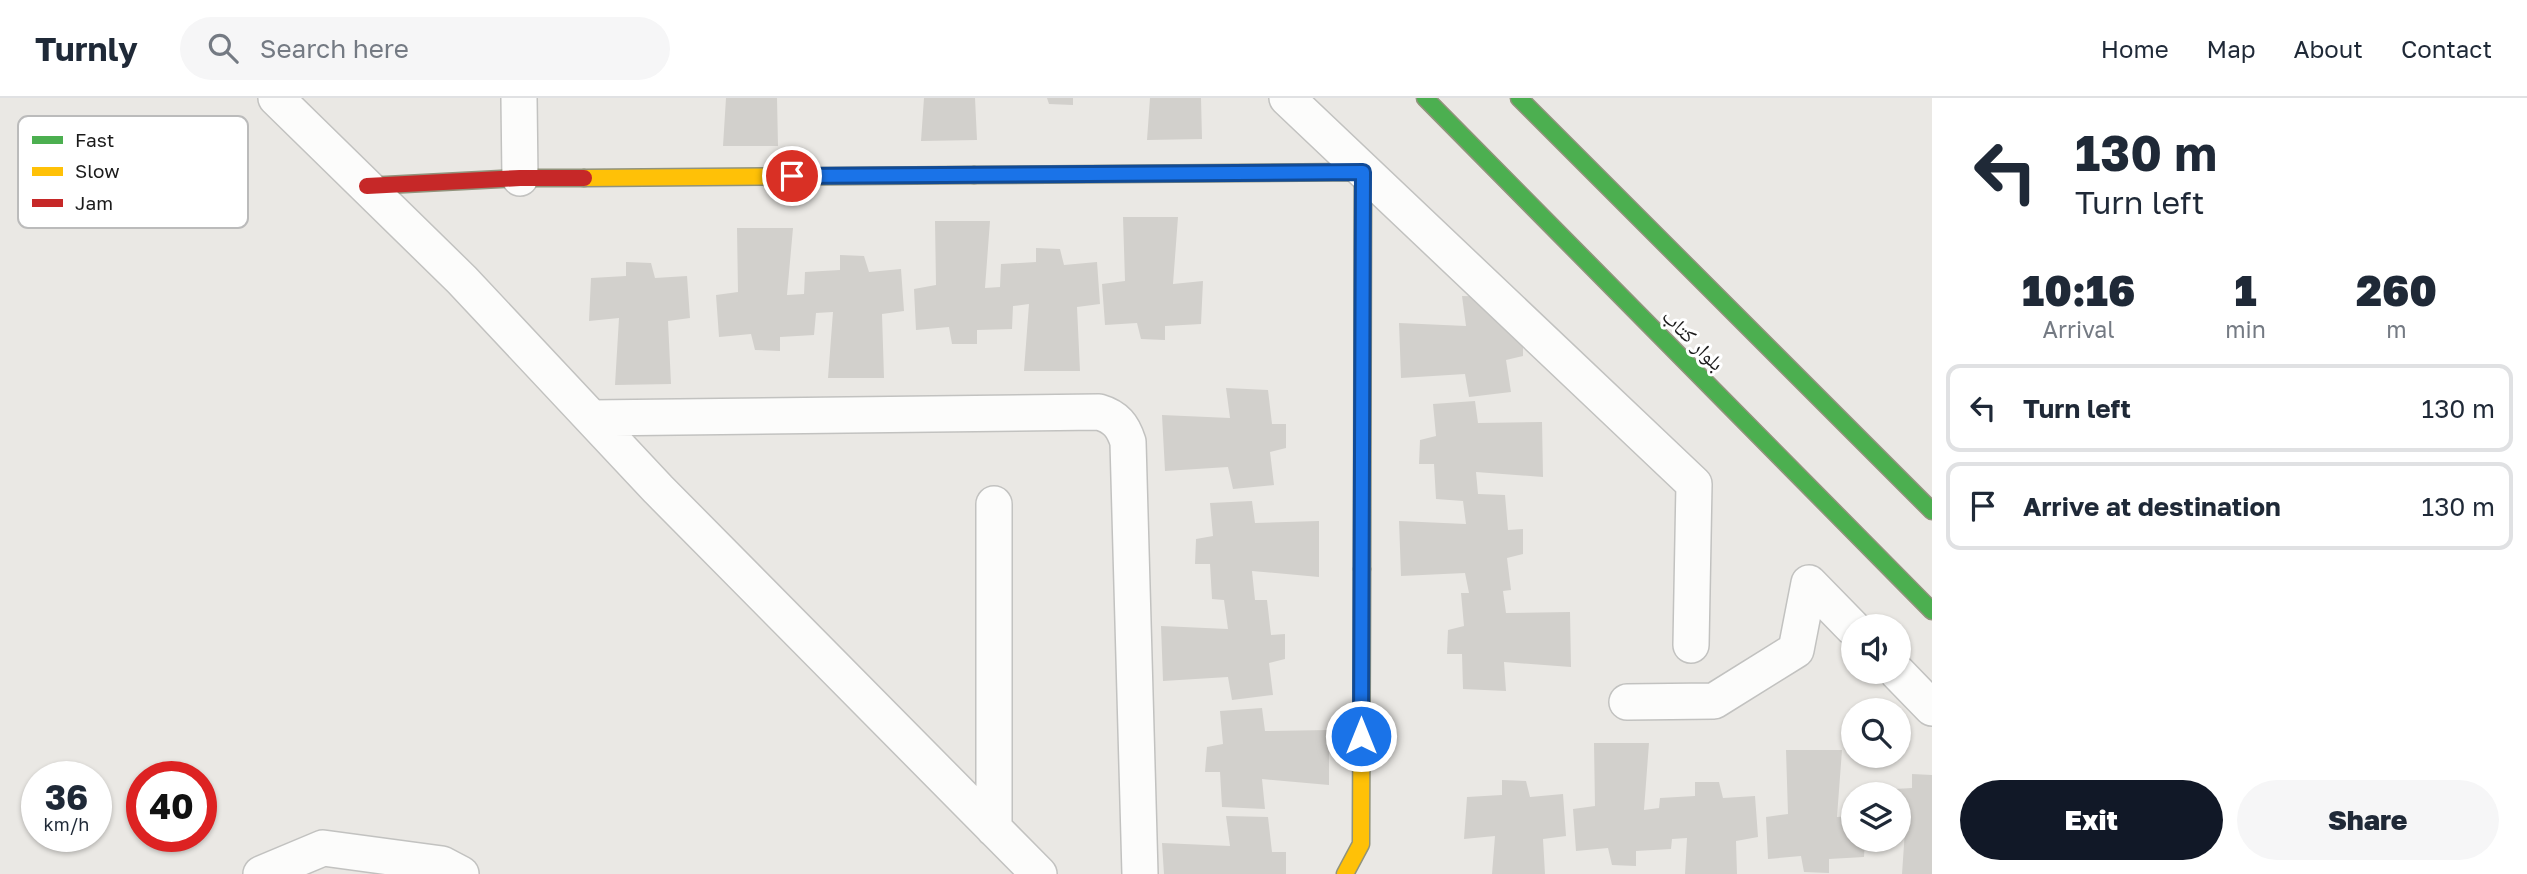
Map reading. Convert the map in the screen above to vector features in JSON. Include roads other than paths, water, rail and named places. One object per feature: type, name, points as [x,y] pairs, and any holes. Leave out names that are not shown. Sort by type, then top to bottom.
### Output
[{"type":"street","points":[[276,98],[462,280],[658,489],[1039,874]]},
{"type":"street","points":[[519,98],[520,178]]},
{"type":"street","points":[[1287,98],[1693,484],[1691,645]]},
{"type":"street","name":"بلوار کتاب","points":[[1425,98],[1932,611]]},
{"type":"street","points":[[1520,98],[1932,511]]},
{"type":"street","points":[[367,186],[520,178],[1363,172]]},
{"type":"street","points":[[1345,874],[1361,844],[1363,172]]},
{"type":"street","points":[[592,418],[1099,412],[1116,420],[1124,430],[1128,442],[1140,874]]},
{"type":"street","points":[[994,504],[994,828]]},
{"type":"street","points":[[1628,702],[1714,701],[1796,650],[1809,583],[1841,616]]},
{"type":"street","points":[[1909,684],[1932,708]]},
{"type":"street","points":[[261,874],[323,848],[442,864],[461,874]]}]
